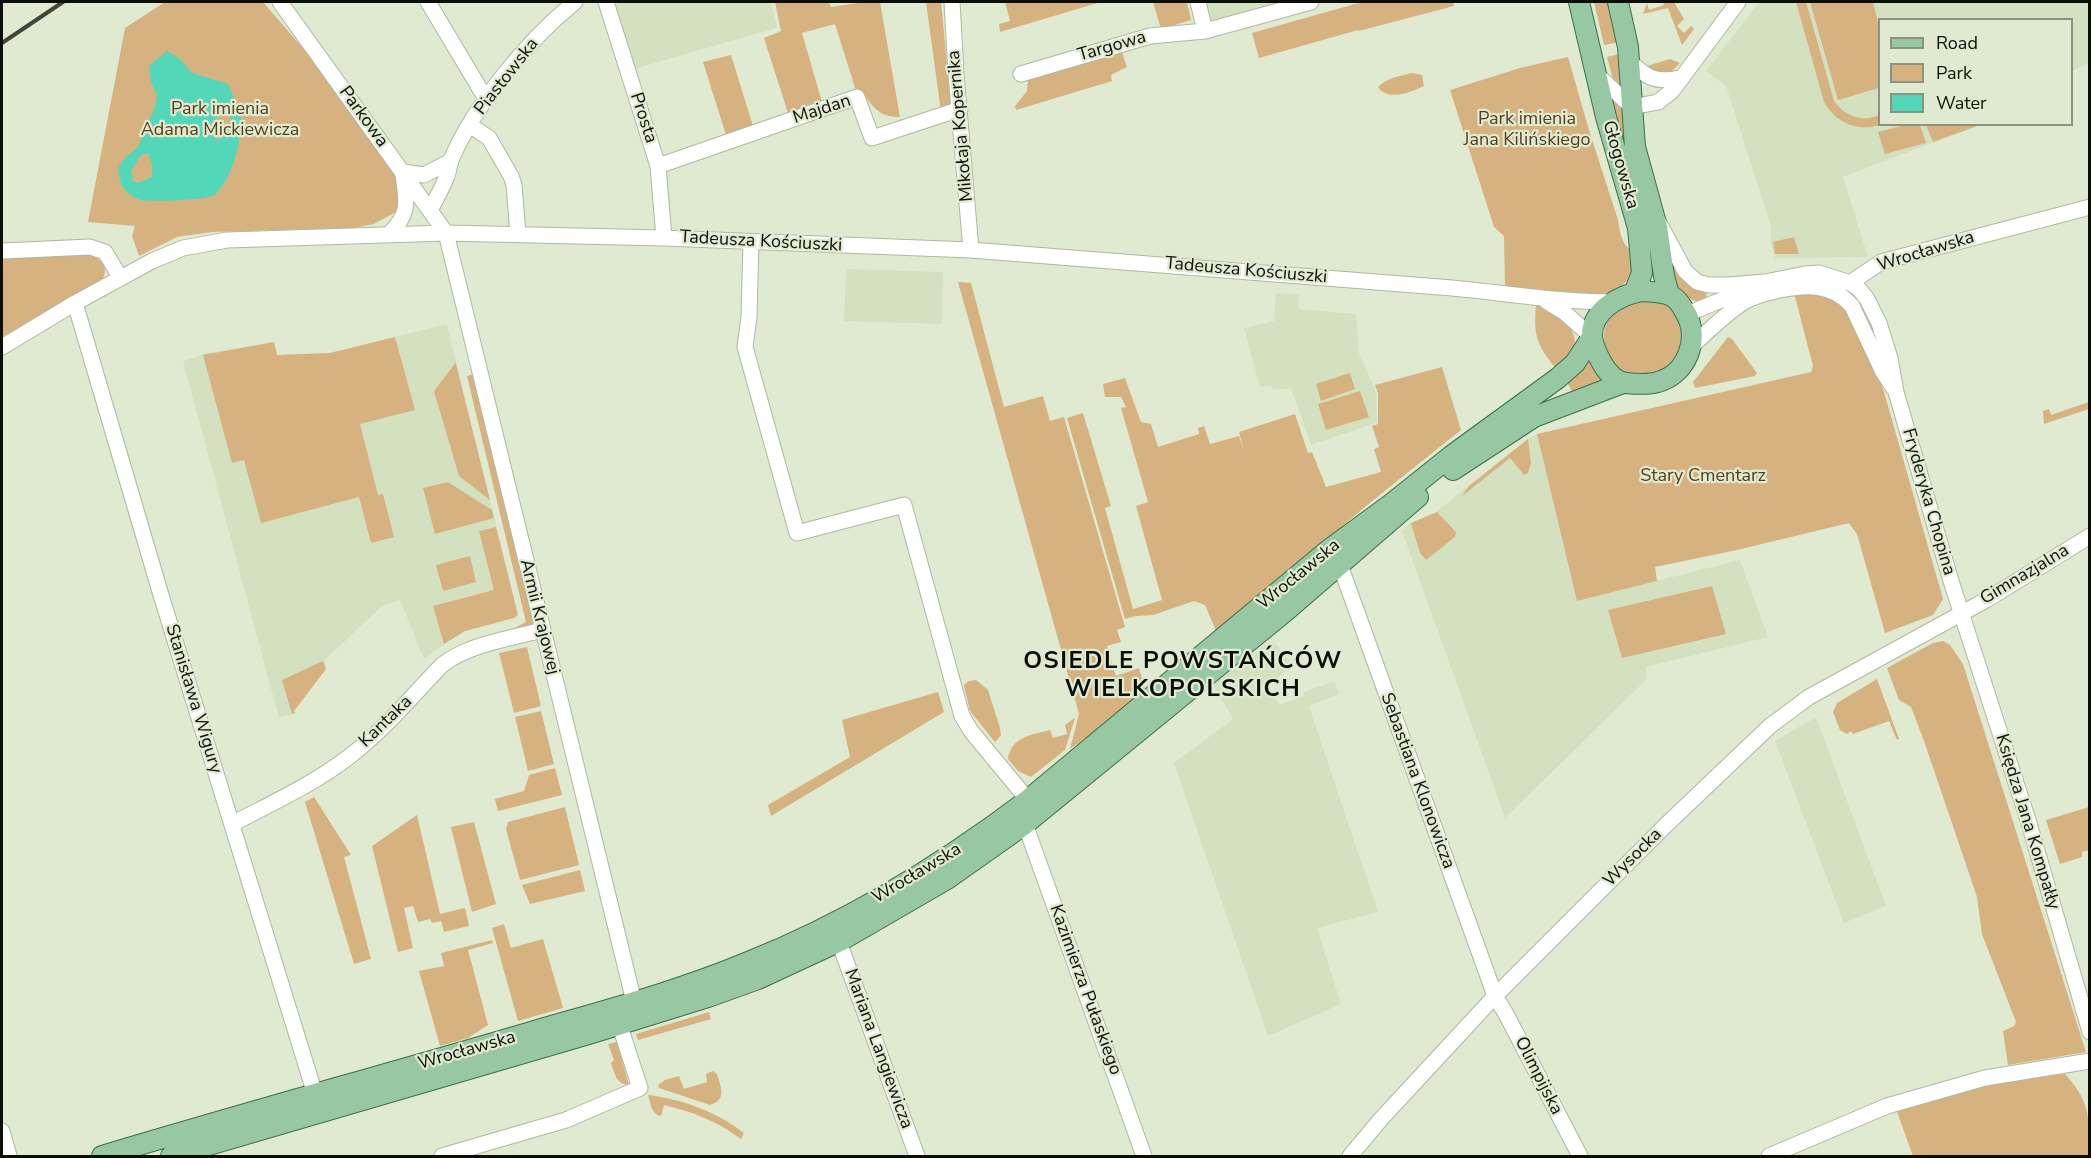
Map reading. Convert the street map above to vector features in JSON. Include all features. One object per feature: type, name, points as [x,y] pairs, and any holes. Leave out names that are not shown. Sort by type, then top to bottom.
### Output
[{"type":"main road","name":"Głogowska","points":[[1579,2],[1608,126],[1638,228],[1642,273],[1635,292]]},
{"type":"main road","name":"Głogowska","points":[[1618,2],[1627,38],[1637,159],[1654,213],[1669,295]]},
{"type":"main road","points":[[1649,291],[1669,295],[1687,314],[1692,327],[1691,347],[1683,364],[1668,378],[1650,384],[1623,382],[1612,377],[1596,350],[1592,337],[1599,316],[1613,302],[1635,292],[1649,291]]},
{"type":"main road","name":"Wrocławska","points":[[835,932],[994,826],[1028,800],[1331,548],[1558,378],[1575,363],[1592,337]]},
{"type":"main road","name":"Wrocławska","points":[[171,1156],[627,1013],[699,981],[835,932],[947,879],[1025,824],[1102,763],[1435,483],[1534,417],[1623,382]]},
{"type":"main road","name":"Wrocławska","points":[[102,1156],[315,1094],[627,1013]]},
{"type":"street","name":"Parkowa","points":[[280,2],[446,233]]},
{"type":"street","points":[[428,2],[486,99]]},
{"type":"street","name":"Piastowska","points":[[430,211],[447,178],[451,161],[486,99],[554,19],[575,2]]},
{"type":"street","name":"Prosta","points":[[606,2],[658,166],[664,238]]},
{"type":"street","name":"Mikołaja Kopernika","points":[[952,2],[971,250]]},
{"type":"street","points":[[1198,2],[1205,31]]},
{"type":"street","name":"Targowa","points":[[1021,74],[1150,36],[1205,31],[1311,2]]},
{"type":"street","points":[[1595,72],[1632,107],[1658,102],[1672,91],[1738,2]]},
{"type":"street","points":[[1629,61],[1649,78],[1666,81],[1680,78]]},
{"type":"street","name":"Majdan","points":[[658,166],[857,97],[872,138],[960,109]]},
{"type":"street","points":[[471,126],[489,138],[511,176],[514,185],[518,234]]},
{"type":"street","points":[[389,234],[406,211],[402,172],[423,175],[451,161]]},
{"type":"street","name":"Wrocławska","points":[[1850,283],[1881,262],[2090,207]]},
{"type":"street","points":[[1654,213],[1685,271],[1697,282],[1718,286],[1765,282],[1819,273],[1850,283]]},
{"type":"street","name":"Armii Krajowej","points":[[442,1156],[566,1120],[640,1088],[627,1013],[542,630],[446,233]]},
{"type":"street","name":"Tadeusza Kościuszki","points":[[2,347],[120,277],[167,254],[205,243],[228,240],[389,234],[518,234],[664,238],[971,250],[1452,288],[1584,302],[1613,302]]},
{"type":"street","points":[[751,242],[746,347],[797,533],[904,505],[962,716],[1028,800],[1025,824]]},
{"type":"street","points":[[2,251],[90,247],[105,252],[120,277]]},
{"type":"street","points":[[1687,314],[1765,282]]},
{"type":"street","name":"Fryderyka Chopina","points":[[1850,283],[1863,294],[1876,317],[1893,367],[1896,392],[1960,613]]},
{"type":"street","name":"Fryderyka Chopina","points":[[1691,347],[1736,308],[1759,295],[1801,286],[1815,286],[1834,291],[1846,300],[1859,320],[1883,372],[1896,392]]},
{"type":"street","name":"Tadeusza Kościuszki","points":[[1540,298],[1564,312],[1592,337]]},
{"type":"street","name":"Stanisława Wigury","points":[[75,303],[161,595],[315,1094]]},
{"type":"street","name":"Gimnazjalna","points":[[1960,613],[2090,536]]},
{"type":"street","name":"Sebastiana Klonowicza","points":[[1340,565],[1495,996]]},
{"type":"street","name":"Wysocka","points":[[1350,1156],[1381,1119],[1495,996],[1667,824],[1770,726],[1815,694],[1960,613]]},
{"type":"street","name":"Księdza Jana Kompałły","points":[[1960,613],[2022,799],[2090,1032]]},
{"type":"street","name":"Kantaka","points":[[232,825],[308,784],[350,756],[372,738],[441,665],[453,657],[542,630]]},
{"type":"street","name":"Kazimierza Pułaskiego","points":[[1025,824],[1144,1156]]},
{"type":"street","name":"Mariana Langiewicza","points":[[835,932],[917,1156]]},
{"type":"street","name":"Olimpijska","points":[[1495,996],[1580,1156]]},
{"type":"street","points":[[1769,1156],[1887,1106],[1985,1078],[2090,1061]]},
{"type":"street","points":[[2,1131],[9,1156]]},
{"type":"shaded area","points":[[606,2],[771,2],[777,28],[627,71]]},
{"type":"shaded area","points":[[1206,2],[1283,2],[1211,21]]},
{"type":"shaded area","points":[[1759,2],[2089,2],[2089,63],[2073,71],[2073,18],[1878,18],[1878,126],[1977,126],[1843,177],[1868,257],[1775,258],[1771,243],[1771,226],[1726,86],[1706,71]]},
{"type":"shaded area","points":[[846,269],[943,272],[942,324],[844,321]]},
{"type":"shaded area","points":[[1276,293],[1299,295],[1298,309],[1356,314],[1359,353],[1376,392],[1377,423],[1311,445],[1291,388],[1273,390],[1271,385],[1260,387],[1244,328],[1274,321]]},
{"type":"shaded area","points":[[447,324],[518,615],[465,631],[424,659],[400,600],[382,606],[324,661],[326,669],[294,711],[295,713],[279,718],[183,361],[207,353],[274,342],[277,355],[330,353]]},
{"type":"shaded area","points":[[1537,434],[1577,601],[1740,560],[1768,637],[1646,667],[1647,679],[1505,818],[1402,531],[1410,523],[1436,512],[1527,439]]},
{"type":"shaded area","points":[[1270,641],[1278,646],[1293,665],[1266,687],[1280,705],[1304,696],[1304,692],[1334,681],[1339,694],[1309,706],[1378,912],[1317,928],[1341,1004],[1268,1036],[1174,763],[1233,719],[1213,685]]},
{"type":"shaded area","points":[[1816,717],[1886,906],[1844,923],[1775,741]]},
{"type":"green space","name":"Park imienia Adama Mickiewicza","points":[[165,2],[263,2],[320,68],[408,185],[403,208],[374,224],[354,228],[212,232],[177,237],[139,256],[132,236],[135,226],[88,222],[125,28]]},
{"type":"green space","points":[[775,2],[829,2],[831,7],[880,2],[900,117],[882,113],[862,92],[856,91],[835,24],[802,33],[822,102],[789,116],[764,38],[781,31]]},
{"type":"green space","points":[[926,2],[941,2],[951,107],[941,112]]},
{"type":"green space","points":[[1005,2],[1101,2],[1000,32],[999,24],[1010,21]]},
{"type":"green space","points":[[1153,2],[1187,2],[1191,20],[1161,29]]},
{"type":"green space","points":[[1362,2],[1453,2],[1454,6],[1259,58],[1252,33]]},
{"type":"green space","points":[[1594,2],[1610,2],[1620,42],[1604,45]]},
{"type":"green space","points":[[1663,2],[1674,2],[1684,19],[1677,26],[1684,33],[1691,26],[1694,29],[1682,45],[1668,8],[1643,14],[1647,3],[1649,10],[1664,5]]},
{"type":"green space","points":[[1796,2],[1806,2],[1834,101],[1843,111],[1854,117],[1866,118],[1878,115],[1878,125],[1863,127],[1848,124],[1835,115],[1824,102]]},
{"type":"green space","points":[[1810,2],[1873,2],[1878,22],[1878,88],[1838,100]]},
{"type":"green space","points":[[1121,49],[1127,67],[1111,75],[1112,81],[1016,110],[1015,106],[1027,91],[1028,79]]},
{"type":"green space","points":[[1622,53],[1624,89],[1613,79],[1607,57]]},
{"type":"green space","points":[[731,55],[753,126],[726,135],[703,62]]},
{"type":"green space","name":"Park imienia Jana Kilińskiego","points":[[1568,57],[1621,234],[1624,243],[1634,253],[1636,262],[1627,281],[1620,287],[1599,296],[1505,289],[1504,236],[1494,227],[1450,90],[1520,68]]},
{"type":"green space","points":[[1670,59],[1680,63],[1671,72],[1656,73],[1647,66]]},
{"type":"green space","points":[[1412,73],[1422,75],[1424,86],[1394,95],[1382,92],[1378,87],[1389,79]]},
{"type":"green space","points":[[1607,90],[1625,103],[1654,251],[1648,252]]},
{"type":"green space","points":[[1901,126],[1920,126],[1926,143],[1885,154],[1878,132]]},
{"type":"green space","points":[[1926,126],[1977,126],[1933,142]]},
{"type":"green space","points":[[1794,237],[1799,254],[1775,254],[1773,242]]},
{"type":"green space","points":[[2,254],[91,254],[102,262],[105,272],[99,281],[89,288],[2,337]]},
{"type":"green space","points":[[1673,261],[1685,282],[1706,293],[1708,301],[1693,300],[1680,290],[1672,274],[1670,262]]},
{"type":"green space","points":[[958,282],[971,283],[1004,407],[1043,396],[1050,421],[1064,417],[1125,627],[1117,630],[1121,642],[1107,646],[1116,676],[1139,668],[1145,689],[1096,731],[1070,749],[1079,714]]},
{"type":"green space","name":"Stary Cmentarz","points":[[1824,292],[1843,305],[1869,350],[1884,392],[1943,599],[1933,615],[1885,633],[1857,534],[1849,523],[1655,567],[1657,581],[1577,601],[1537,434],[1811,372],[1813,366],[1794,293]]},
{"type":"green space","points":[[1642,298],[1663,303],[1674,311],[1682,331],[1678,351],[1665,367],[1655,372],[1646,374],[1616,372],[1605,346],[1607,323],[1621,310]]},
{"type":"green space","points":[[1536,305],[1558,316],[1573,333],[1575,350],[1558,371],[1538,341],[1535,326]]},
{"type":"green space","points":[[395,337],[415,410],[360,424],[378,495],[383,494],[394,537],[371,543],[359,497],[261,523],[244,460],[232,463],[203,355],[274,342],[277,355],[330,353]]},
{"type":"green space","points":[[1728,337],[1732,339],[1757,373],[1755,376],[1695,388],[1693,382]]},
{"type":"green space","points":[[1590,352],[1607,380],[1573,393],[1565,379]]},
{"type":"green space","points":[[456,362],[490,500],[459,476],[434,391]]},
{"type":"green space","points":[[1442,367],[1461,430],[1366,506],[1217,633],[1205,605],[1194,601],[1153,615],[1125,619],[1067,418],[1083,413],[1111,506],[1105,508],[1133,609],[1162,600],[1136,506],[1148,502],[1121,408],[1126,407],[1121,397],[1105,397],[1103,384],[1125,378],[1141,422],[1151,424],[1158,447],[1199,434],[1198,428],[1204,426],[1210,444],[1239,436],[1244,452],[1239,432],[1295,414],[1308,453],[1312,452],[1326,487],[1381,472],[1374,449],[1379,447],[1372,426],[1378,424],[1378,393],[1375,385]]},
{"type":"green space","points":[[1350,373],[1355,389],[1321,401],[1316,384]]},
{"type":"green space","points":[[474,374],[535,626],[442,661],[440,656],[471,640],[513,629],[526,622],[467,376]]},
{"type":"green space","points":[[1360,391],[1369,417],[1326,430],[1318,404]]},
{"type":"green space","points":[[2089,402],[2089,409],[2044,424],[2043,411],[2049,409],[2051,415]]},
{"type":"green space","points":[[1528,439],[1531,463],[1528,473],[1524,475],[1510,458],[1461,497],[1469,486]]},
{"type":"green space","points":[[448,482],[492,510],[494,518],[435,534],[423,488]]},
{"type":"green space","points":[[1437,512],[1456,532],[1455,537],[1426,560],[1420,553],[1411,523]]},
{"type":"green space","points":[[496,527],[518,615],[465,631],[444,644],[433,606],[494,590],[479,531]]},
{"type":"green space","points":[[470,556],[476,582],[443,591],[436,565]]},
{"type":"green space","points":[[1712,586],[1726,634],[1622,658],[1608,610]]},
{"type":"green space","points":[[1943,641],[1950,645],[1963,664],[2086,1052],[2008,1065],[2003,1031],[2014,1026],[2016,1022],[1982,934],[1977,897],[1923,738],[1911,707],[1899,700],[1887,668],[1933,643]]},
{"type":"green space","points":[[527,647],[541,706],[514,713],[499,653]]},
{"type":"green space","points":[[323,661],[326,669],[292,714],[282,680]]},
{"type":"green space","points":[[1877,679],[1899,739],[1897,740],[1889,721],[1847,734],[1840,730],[1833,712],[1837,703]]},
{"type":"green space","points":[[976,680],[988,690],[1000,728],[1001,735],[995,742],[970,711],[964,685]]},
{"type":"green space","points":[[938,692],[944,712],[771,816],[768,805],[850,757],[842,720]]},
{"type":"green space","points":[[541,711],[554,764],[528,771],[515,717]]},
{"type":"green space","points":[[1075,718],[1065,750],[1031,777],[1018,771],[1008,759],[1013,746],[1018,741],[1050,730],[1053,738],[1067,734],[1065,725]]},
{"type":"green space","points":[[555,768],[562,795],[498,811],[495,799],[524,791],[529,775]]},
{"type":"green space","points":[[314,797],[351,855],[344,857],[371,959],[354,964],[305,802]]},
{"type":"green space","points":[[565,807],[579,865],[520,880],[506,829],[508,822]]},
{"type":"green space","points":[[2089,807],[2089,850],[2082,852],[2082,857],[2060,864],[2046,820]]},
{"type":"green space","points":[[417,815],[440,914],[465,908],[469,926],[444,932],[441,921],[432,923],[430,919],[418,922],[413,906],[404,908],[413,948],[398,952],[372,846]]},
{"type":"green space","points":[[474,822],[496,904],[472,912],[451,827]]},
{"type":"green space","points":[[580,870],[585,891],[530,904],[522,885]]},
{"type":"green space","points":[[504,924],[511,948],[543,939],[563,1008],[518,1021],[492,928]]},
{"type":"green space","points":[[492,940],[493,943],[468,950],[488,1025],[468,1038],[440,1046],[419,971],[444,966],[441,953]]},
{"type":"green space","points":[[709,1012],[711,1019],[638,1040],[636,1034]]},
{"type":"green space","points":[[617,1042],[629,1085],[621,1083],[611,1063],[614,1060],[608,1044]]},
{"type":"green space","points":[[713,1071],[717,1074],[721,1096],[719,1100],[710,1105],[659,1088],[658,1085],[665,1080],[679,1076],[684,1089],[707,1082],[706,1074]]},
{"type":"green space","points":[[2065,1074],[2080,1094],[2087,1111],[2089,1156],[1913,1156],[1896,1109],[1987,1083]]},
{"type":"green space","points":[[648,1095],[699,1108],[744,1133],[741,1139],[704,1118],[664,1105],[661,1116],[658,1115],[652,1108]]},
{"type":"water","points":[[167,51],[179,58],[192,73],[228,84],[241,115],[240,137],[231,170],[214,195],[179,200],[141,200],[128,193],[122,185],[118,168],[126,157],[139,146],[155,108],[157,95],[151,82],[149,66]],"holes":[[[225,110],[231,119],[227,131],[219,140],[212,136],[210,125]],[[148,153],[152,165],[152,177],[138,183],[133,181],[131,171],[141,155]]]},
{"type":"railway","points":[[2,43],[63,2]]},
{"type":"district","name":"OSIEDLE POWSTAŃCÓW WIELKOPOLSKICH","points":[[1183,676]]}]
